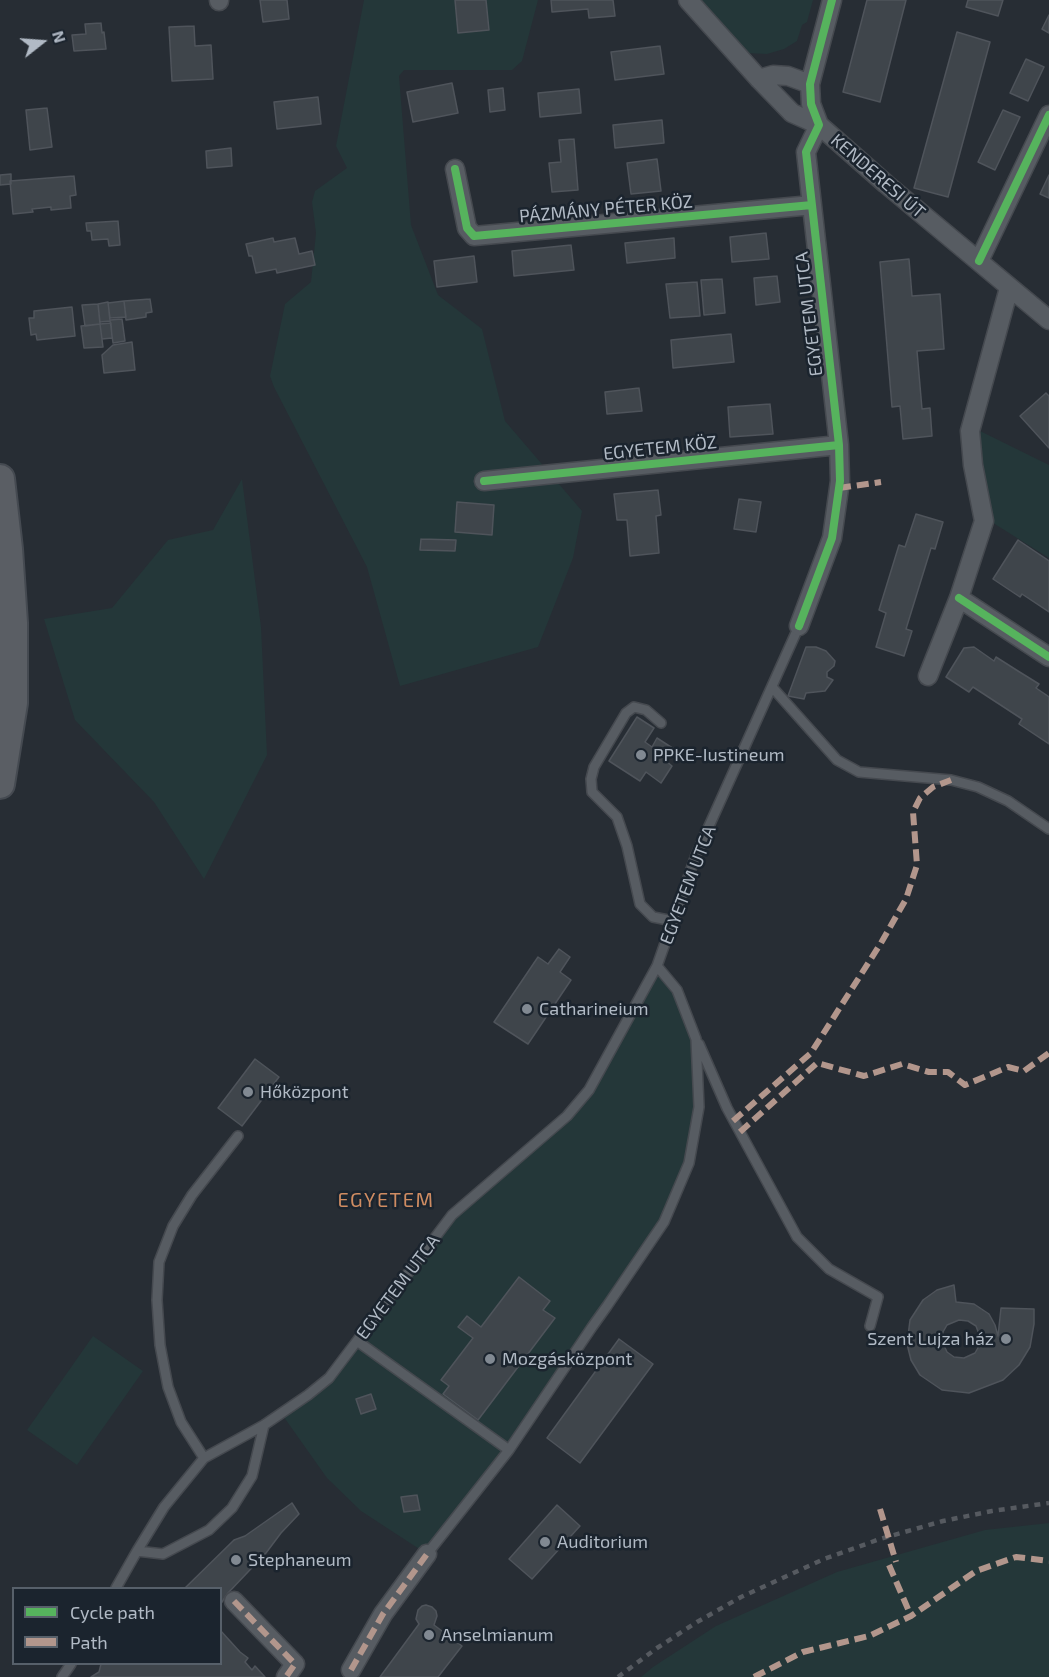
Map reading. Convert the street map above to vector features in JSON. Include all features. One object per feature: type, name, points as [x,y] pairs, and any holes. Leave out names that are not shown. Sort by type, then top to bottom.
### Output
[{"type":"main road","points":[[0,479],[13,624],[13,703],[0,784]]},
{"type":"street","name":"KENDERESI ÚT","points":[[688,0],[792,113],[819,125],[1049,320]]},
{"type":"street","points":[[819,125],[811,104],[810,84],[832,0]]},
{"type":"street","points":[[759,79],[774,75],[788,76],[810,84]]},
{"type":"street","points":[[979,261],[1049,115]]},
{"type":"street","name":"EGYETEM UTCA","points":[[799,626],[832,538],[840,481],[839,445],[806,152],[819,125]]},
{"type":"street","name":"PÁZMÁNY PÉTER KÖZ","points":[[455,169],[467,228],[474,236],[812,205]]},
{"type":"street","points":[[928,676],[959,598],[984,521],[973,465],[970,431],[1009,288]]},
{"type":"street","name":"EGYETEM KÖZ","points":[[484,481],[839,445]]},
{"type":"street","points":[[959,598],[1049,657]]},
{"type":"street","points":[[351,1670],[383,1614],[427,1554]]},
{"type":"street","points":[[234,1600],[295,1664],[286,1677]]},
{"type":"lane","name":"EGYETEM UTCA","points":[[118,1587],[164,1507],[204,1458],[264,1425],[329,1378],[452,1215],[567,1116],[589,1090],[657,966],[696,855],[799,626]]},
{"type":"lane","points":[[772,687],[837,760],[859,772],[951,780],[978,787],[1008,801],[1049,829]]},
{"type":"lane","points":[[661,723],[646,710],[634,707],[626,713],[594,767],[591,779],[592,792],[617,817],[627,846],[640,904],[653,917],[673,921]]},
{"type":"lane","points":[[657,966],[677,990],[727,1108],[797,1237],[829,1269],[878,1297],[870,1326]]},
{"type":"lane","points":[[427,1554],[509,1450],[664,1222],[689,1163],[699,1107],[696,1039]]},
{"type":"lane","points":[[204,1458],[181,1422],[168,1387],[160,1345],[157,1299],[159,1262],[173,1226],[192,1195],[238,1136]]},
{"type":"lane","points":[[357,1341],[509,1450]]},
{"type":"lane","points":[[137,1551],[163,1554],[209,1530],[232,1508],[252,1476],[264,1425]]},
{"type":"shaded area","points":[[364,0],[538,0],[522,61],[512,70],[404,70],[399,76],[411,225],[438,295],[482,329],[505,421],[582,511],[573,558],[538,647],[400,686],[367,567],[270,376],[285,304],[311,282],[316,233],[312,202],[315,191],[347,168],[336,146]]},
{"type":"shaded area","points":[[698,0],[813,0],[807,22],[802,25],[797,41],[784,49],[767,54],[747,53]]},
{"type":"shaded area","points":[[978,430],[1049,465],[1049,558],[990,521]]},
{"type":"shaded area","points":[[242,479],[261,627],[267,755],[204,879],[154,802],[75,720],[44,619],[112,608],[168,540],[213,530]]},
{"type":"shaded area","points":[[657,966],[677,990],[696,1039],[699,1107],[689,1163],[664,1222],[509,1450],[427,1554],[361,1511],[327,1478],[281,1413],[329,1378],[452,1215],[589,1090]]},
{"type":"shaded area","points":[[93,1336],[143,1371],[77,1465],[27,1430]]},
{"type":"shaded area","points":[[1049,1523],[1049,1677],[641,1677],[716,1626],[837,1572],[985,1530]]},
{"type":"building","points":[[260,0],[287,0],[289,19],[263,22]]},
{"type":"building","points":[[455,0],[486,0],[489,30],[458,33]]},
{"type":"building","points":[[551,0],[613,0],[615,16],[589,18],[588,9],[552,12]]},
{"type":"building","points":[[867,0],[906,0],[880,102],[843,92]]},
{"type":"building","points":[[968,0],[1003,0],[998,16],[966,7]]},
{"type":"building","points":[[1049,15],[1049,33],[1042,29]]},
{"type":"building","points":[[101,23],[106,49],[74,51],[72,35],[86,34],[85,24]]},
{"type":"building","points":[[194,26],[195,46],[211,45],[213,79],[172,81],[169,27]]},
{"type":"building","points":[[957,32],[990,42],[948,197],[914,188]]},
{"type":"building","points":[[660,46],[664,74],[615,80],[611,52]]},
{"type":"building","points":[[1026,59],[1044,67],[1028,101],[1010,93]]},
{"type":"building","points":[[452,83],[458,113],[413,122],[407,92]]},
{"type":"building","points":[[503,88],[505,110],[490,112],[488,90]]},
{"type":"building","points":[[579,89],[581,113],[540,117],[538,93]]},
{"type":"building","points":[[318,97],[321,124],[277,129],[274,102]]},
{"type":"building","points":[[47,108],[52,147],[30,150],[26,110]]},
{"type":"building","points":[[1003,110],[1020,117],[995,170],[978,162]]},
{"type":"building","points":[[662,120],[664,143],[615,148],[613,125]]},
{"type":"building","points":[[574,139],[578,190],[552,192],[549,163],[561,162],[559,140]]},
{"type":"building","points":[[231,148],[232,166],[207,168],[206,151]]},
{"type":"building","points":[[657,159],[661,191],[631,194],[627,163]]},
{"type":"building","points":[[11,174],[11,184],[0,185],[0,175]]},
{"type":"building","points":[[1049,175],[1049,198],[1040,194]]},
{"type":"building","points":[[74,176],[76,195],[70,196],[71,208],[51,210],[51,207],[13,214],[10,181]]},
{"type":"building","points":[[118,221],[120,245],[109,246],[108,239],[92,240],[91,231],[87,231],[86,223]]},
{"type":"building","points":[[766,233],[769,259],[732,262],[730,237]]},
{"type":"building","points":[[273,238],[274,242],[295,238],[299,254],[312,251],[315,265],[277,273],[276,269],[256,273],[246,244]]},
{"type":"building","points":[[674,238],[675,258],[627,263],[625,243]]},
{"type":"building","points":[[571,245],[574,270],[514,276],[512,251]]},
{"type":"building","points":[[474,256],[477,282],[437,287],[434,261]]},
{"type":"building","points":[[909,259],[912,296],[940,294],[944,349],[917,351],[922,409],[930,408],[932,436],[903,439],[900,406],[892,407],[880,262]]},
{"type":"building","points":[[777,276],[780,302],[756,305],[754,278]]},
{"type":"building","points":[[722,279],[725,313],[704,315],[701,280]]},
{"type":"building","points":[[697,282],[700,316],[670,318],[666,284]]},
{"type":"building","points":[[150,299],[152,312],[146,313],[146,317],[126,320],[124,301]]},
{"type":"building","points":[[124,301],[126,317],[110,318],[108,303]]},
{"type":"building","points":[[108,302],[110,321],[100,322],[98,304]]},
{"type":"building","points":[[98,304],[100,324],[85,326],[82,305]]},
{"type":"building","points":[[72,307],[75,336],[37,340],[36,334],[31,335],[29,318],[34,318],[34,311]]},
{"type":"building","points":[[122,319],[125,341],[113,343],[110,320]]},
{"type":"building","points":[[111,323],[112,338],[102,339],[100,324]]},
{"type":"building","points":[[100,324],[103,347],[84,348],[81,326]]},
{"type":"building","points":[[731,334],[734,362],[673,368],[671,340]]},
{"type":"building","points":[[132,342],[135,370],[104,373],[102,355],[113,345]]},
{"type":"building","points":[[639,388],[642,411],[607,414],[605,392]]},
{"type":"building","points":[[1046,393],[1049,396],[1049,448],[1020,416]]},
{"type":"building","points":[[770,404],[773,434],[730,437],[728,407]]},
{"type":"building","points":[[658,490],[661,515],[656,516],[659,553],[630,556],[627,520],[617,520],[614,494]]},
{"type":"building","points":[[739,499],[761,502],[756,532],[734,529]]},
{"type":"building","points":[[457,502],[494,505],[492,535],[455,532]]},
{"type":"building","points":[[916,514],[943,522],[935,549],[931,548],[906,629],[912,631],[904,656],[876,647],[886,613],[879,610],[899,545],[905,547]]},
{"type":"building","points":[[421,539],[456,540],[455,551],[420,550]]},
{"type":"building","points":[[1018,540],[1049,561],[1049,612],[1022,594],[1020,597],[993,579]]},
{"type":"building","points":[[806,647],[816,647],[826,651],[835,661],[834,666],[827,672],[827,677],[833,680],[825,691],[806,693],[804,699],[788,696]]},
{"type":"building","points":[[974,647],[994,661],[996,657],[1039,684],[1036,688],[1049,697],[1049,744],[1019,724],[1022,719],[973,687],[969,692],[946,677],[964,648]]},
{"type":"building","name":"PPKE-Iustineum","points":[[637,717],[654,728],[645,742],[652,747],[657,738],[674,749],[666,761],[672,766],[661,783],[646,772],[640,781],[609,761]]},
{"type":"building","name":"Catharineium","points":[[559,949],[570,957],[560,972],[571,980],[528,1044],[494,1022],[538,957],[548,964]]},
{"type":"building","name":"Hőközpont","points":[[255,1059],[279,1077],[242,1126],[218,1108]]},
{"type":"building","name":"Mozgásközpont","points":[[519,1277],[550,1301],[543,1310],[555,1318],[478,1420],[443,1394],[449,1386],[441,1380],[473,1338],[458,1327],[467,1316],[481,1327]]},
{"type":"building","name":"Szent Lujza ház","points":[[954,1285],[956,1302],[974,1304],[989,1314],[998,1336],[1001,1308],[1034,1309],[1030,1347],[1019,1365],[1003,1380],[969,1393],[942,1390],[920,1375],[911,1360],[907,1344],[910,1320],[923,1300],[937,1290]],"holes":[[[959,1320],[968,1321],[976,1326],[980,1337],[979,1346],[975,1353],[964,1358],[954,1357],[947,1352],[942,1341],[943,1332],[947,1325]]]},
{"type":"building","points":[[619,1339],[653,1364],[580,1463],[547,1438]]},
{"type":"building","points":[[371,1394],[376,1409],[361,1414],[356,1399]]},
{"type":"building","points":[[417,1495],[420,1510],[404,1512],[401,1497]]},
{"type":"building","name":"Stephaneum","points":[[292,1503],[299,1514],[222,1602],[222,1587],[186,1587],[234,1540],[245,1536]]},
{"type":"building","name":"Auditorium","points":[[557,1505],[580,1526],[532,1579],[509,1559]]},
{"type":"building","name":"Anselmianum","points":[[426,1605],[436,1611],[434,1625],[462,1646],[438,1677],[380,1677],[419,1624],[416,1619],[418,1610]]},
{"type":"building","points":[[222,1632],[248,1658],[245,1662],[252,1670],[255,1666],[265,1677],[91,1677],[99,1672],[101,1665],[222,1665]]},
{"type":"railway","points":[[618,1677],[697,1622],[741,1597],[824,1559],[880,1539],[943,1521],[1049,1503]]},
{"type":"marked path","points":[[839,488],[881,482]]},
{"type":"marked path","points":[[733,1121],[811,1053],[881,943],[906,899],[917,865],[913,812],[920,798],[933,787],[951,780]]},
{"type":"marked path","points":[[740,1132],[817,1063],[864,1076],[902,1064],[929,1072],[948,1072],[965,1085],[1008,1067],[1024,1071],[1049,1053]]},
{"type":"marked path","points":[[880,1509],[896,1562]]},
{"type":"marked path","points":[[351,1670],[383,1614],[427,1554]]},
{"type":"marked path","points":[[754,1677],[803,1652],[869,1636],[911,1616],[976,1571],[1016,1557],[1049,1561]]},
{"type":"marked path","points":[[889,1565],[911,1616]]},
{"type":"marked path","points":[[234,1601],[295,1664],[286,1677]]},
{"type":"cycle path","points":[[799,626],[832,538],[840,481],[839,445],[806,152],[819,125],[811,104],[810,84],[832,0]]},
{"type":"cycle path","points":[[979,261],[1049,115]]},
{"type":"cycle path","points":[[455,169],[467,228],[474,236],[812,205]]},
{"type":"cycle path","points":[[484,481],[839,445]]},
{"type":"cycle path","points":[[959,598],[1049,657]]},
{"type":"place","name":"PPKE-Iustineum","points":[[641,755]]},
{"type":"place","name":"Catharineium","points":[[527,1009]]},
{"type":"place","name":"Hőközpont","points":[[248,1092]]},
{"type":"place","name":"Szent Lujza ház","points":[[1006,1339]]},
{"type":"place","name":"Mozgásközpont","points":[[490,1359]]},
{"type":"place","name":"Auditorium","points":[[545,1542]]},
{"type":"place","name":"Stephaneum","points":[[236,1560]]},
{"type":"place","name":"Anselmianum","points":[[429,1635]]},
{"type":"district","name":"EGYETEM","points":[[386,1200]]}]
